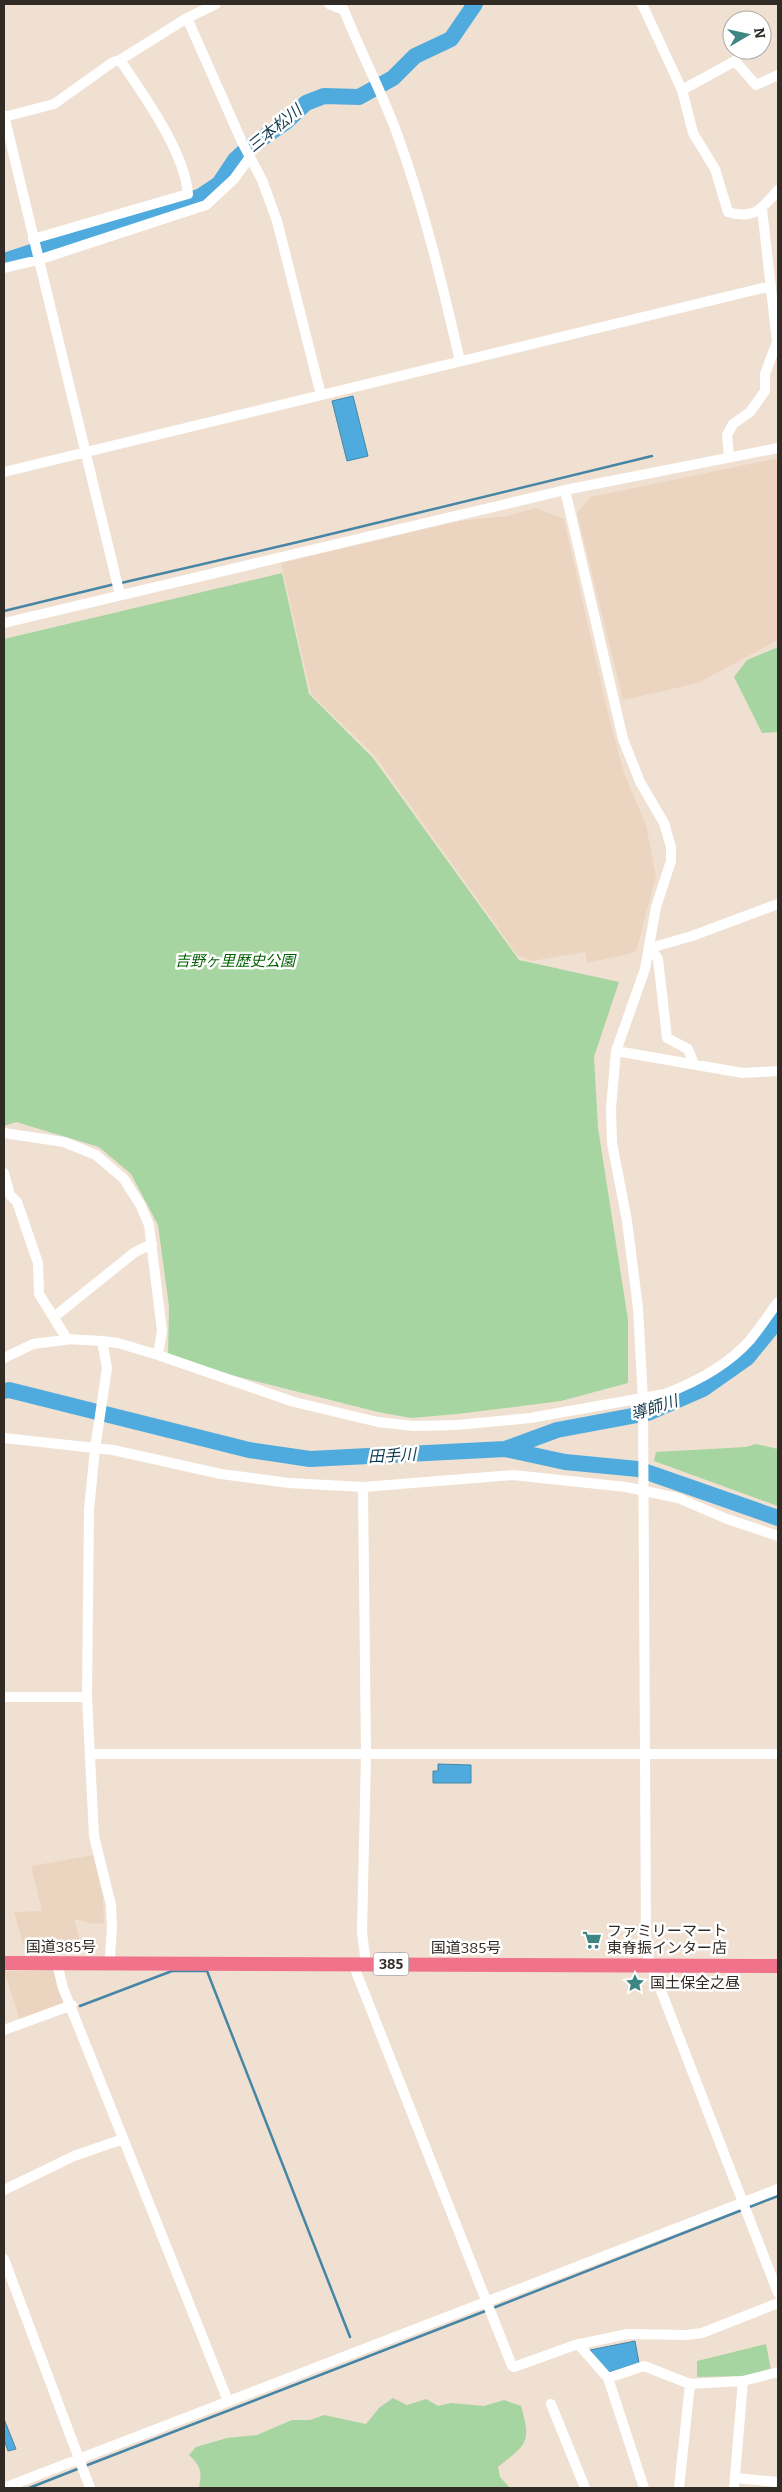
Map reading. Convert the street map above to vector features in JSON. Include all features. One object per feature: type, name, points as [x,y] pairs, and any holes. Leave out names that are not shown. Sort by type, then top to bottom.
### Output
[{"type":"highway","name":"国道385号","points":[[4,1963],[778,1966]]},
{"type":"street","points":[[120,595],[4,116],[54,104],[113,62],[120,60],[187,18],[216,4]]},
{"type":"street","points":[[329,4],[344,10],[359,51],[381,94],[405,155],[430,232],[460,361]]},
{"type":"street","points":[[642,4],[682,90],[693,133],[715,169],[728,212],[741,216],[762,210],[778,190]]},
{"type":"street","points":[[187,18],[242,142],[262,180],[277,220],[321,395]]},
{"type":"street","points":[[33,239],[188,194],[187,183],[166,133],[120,60]]},
{"type":"street","points":[[682,90],[735,61],[756,85],[778,75]]},
{"type":"street","points":[[4,268],[38,260],[206,204],[234,179],[250,157]]},
{"type":"street","points":[[729,456],[728,435],[733,424],[750,412],[766,391],[765,374],[777,342],[762,210]]},
{"type":"street","points":[[4,472],[771,286]]},
{"type":"street","points":[[4,623],[565,490],[729,456],[778,448]]},
{"type":"street","points":[[565,490],[623,739],[640,782],[664,823],[671,847],[671,861],[656,907],[650,948],[616,1051],[611,1108],[612,1143],[627,1221],[638,1308],[642,1399],[646,1938],[648,1957],[778,2293]]},
{"type":"street","points":[[650,948],[692,936],[778,904]]},
{"type":"street","points":[[650,948],[658,958],[667,1038],[688,1049],[694,1064]]},
{"type":"street","points":[[616,1051],[743,1073],[778,1071]]},
{"type":"street","points":[[4,1134],[64,1142],[96,1154],[124,1179],[141,1206],[149,1225],[162,1331],[158,1355]]},
{"type":"street","points":[[4,1173],[10,1195],[18,1202],[38,1263],[39,1294],[67,1339],[72,1340]]},
{"type":"street","points":[[54,1317],[135,1252],[152,1244]]},
{"type":"street","points":[[4,1358],[33,1344],[72,1340],[118,1343],[294,1402],[378,1422],[414,1426],[457,1425],[522,1419],[665,1394],[685,1386],[722,1364],[749,1340],[778,1302]]},
{"type":"street","points":[[102,1341],[107,1368],[95,1449],[89,1510],[87,1697],[94,1836],[111,1905],[110,1957],[113,1963]]},
{"type":"street","points":[[4,1438],[122,1452],[221,1474],[288,1483],[364,1487],[513,1475],[644,1490],[678,1498],[727,1519],[778,1536]]},
{"type":"street","points":[[364,1487],[366,1755],[362,1932],[359,1964],[485,2302],[512,2366],[514,2367],[578,2344],[628,2334],[687,2335],[702,2333],[778,2303]]},
{"type":"street","points":[[4,1697],[87,1697]]},
{"type":"street","points":[[91,1754],[778,1754]]},
{"type":"street","points":[[57,1963],[63,1988],[72,2005],[123,2139],[228,2401]]},
{"type":"street","points":[[4,2030],[72,2005]]},
{"type":"street","points":[[4,2190],[74,2156],[123,2139]]},
{"type":"street","points":[[4,2488],[778,2189]]},
{"type":"street","points":[[4,2259],[90,2488]]},
{"type":"street","points":[[578,2344],[608,2378],[644,2488]]},
{"type":"street","points":[[608,2378],[644,2366],[690,2384],[743,2381],[778,2372]]},
{"type":"street","points":[[743,2381],[734,2483],[778,2482]]},
{"type":"street","points":[[679,2488],[690,2384]]},
{"type":"street","points":[[551,2404],[585,2488]]},
{"type":"shaded area","points":[[778,458],[778,640],[698,683],[623,700],[577,513],[591,497]]},
{"type":"shaded area","points":[[536,508],[564,519],[607,709],[624,773],[646,825],[656,876],[636,952],[587,963],[585,952],[532,961],[518,956],[375,756],[311,694],[281,563],[460,521],[507,516]]},
{"type":"shaded area","points":[[93,1855],[103,1898],[104,1923],[93,1924],[74,1919],[81,1945],[24,1947],[14,1912],[42,1911],[31,1866]]},
{"type":"shaded area","points":[[55,1970],[64,2005],[20,2020],[4,1971]]},
{"type":"green space","name":"吉野ヶ里歴史公園","points":[[282,573],[309,694],[373,758],[519,960],[619,982],[594,1057],[598,1128],[628,1320],[628,1383],[561,1401],[411,1418],[378,1412],[168,1359],[169,1306],[158,1225],[131,1174],[99,1147],[16,1122],[4,1126],[4,639]]},
{"type":"green space","points":[[778,647],[778,732],[762,733],[734,677],[747,660]]},
{"type":"green space","points":[[756,1444],[778,1449],[778,1506],[654,1461],[656,1452],[746,1447]]},
{"type":"green space","points":[[766,2344],[771,2370],[742,2376],[697,2377],[697,2361]]},
{"type":"green space","points":[[393,2398],[407,2405],[426,2399],[438,2406],[451,2403],[484,2406],[504,2400],[521,2406],[526,2428],[524,2442],[515,2453],[498,2467],[500,2477],[510,2488],[199,2488],[200,2470],[189,2455],[196,2447],[227,2438],[257,2435],[292,2420],[310,2420],[324,2415],[366,2424],[380,2407]]},
{"type":"water","points":[[353,396],[368,456],[347,461],[332,401]]},
{"type":"water","points":[[438,1764],[471,1765],[471,1783],[433,1783],[433,1771],[438,1771]]},
{"type":"water","points":[[635,2341],[639,2363],[610,2372],[606,2371],[590,2350]]},
{"type":"water","points":[[4,2419],[16,2449],[8,2451],[4,2440]]},
{"type":"waterway","name":"三本松川","points":[[4,261],[201,196],[219,184],[235,160],[248,148],[286,122],[306,103],[324,96],[359,97],[393,78],[415,56],[451,39],[475,4]]},
{"type":"waterway","points":[[121,583],[652,456]]},
{"type":"waterway","points":[[4,611],[115,584]]},
{"type":"waterway","name":"導師川","points":[[505,1449],[557,1430],[648,1413],[703,1389],[747,1358],[778,1320]]},
{"type":"waterway","name":"田手川","points":[[4,1391],[9,1390],[249,1450],[310,1459],[505,1449],[565,1462],[638,1469],[778,1518]]},
{"type":"waterway","points":[[80,2006],[172,1971],[207,1971],[350,2337]]},
{"type":"waterway","points":[[747,2208],[778,2196]]},
{"type":"waterway","points":[[493,2308],[742,2210]]},
{"type":"waterway","points":[[85,2466],[488,2310]]},
{"type":"waterway","points":[[29,2488],[80,2468]]},
{"type":"place","name":"ファミリーマート 東脊振インター店","points":[[592,1940]]},
{"type":"place","name":"国土保全之昼","points":[[635,1983]]}]
